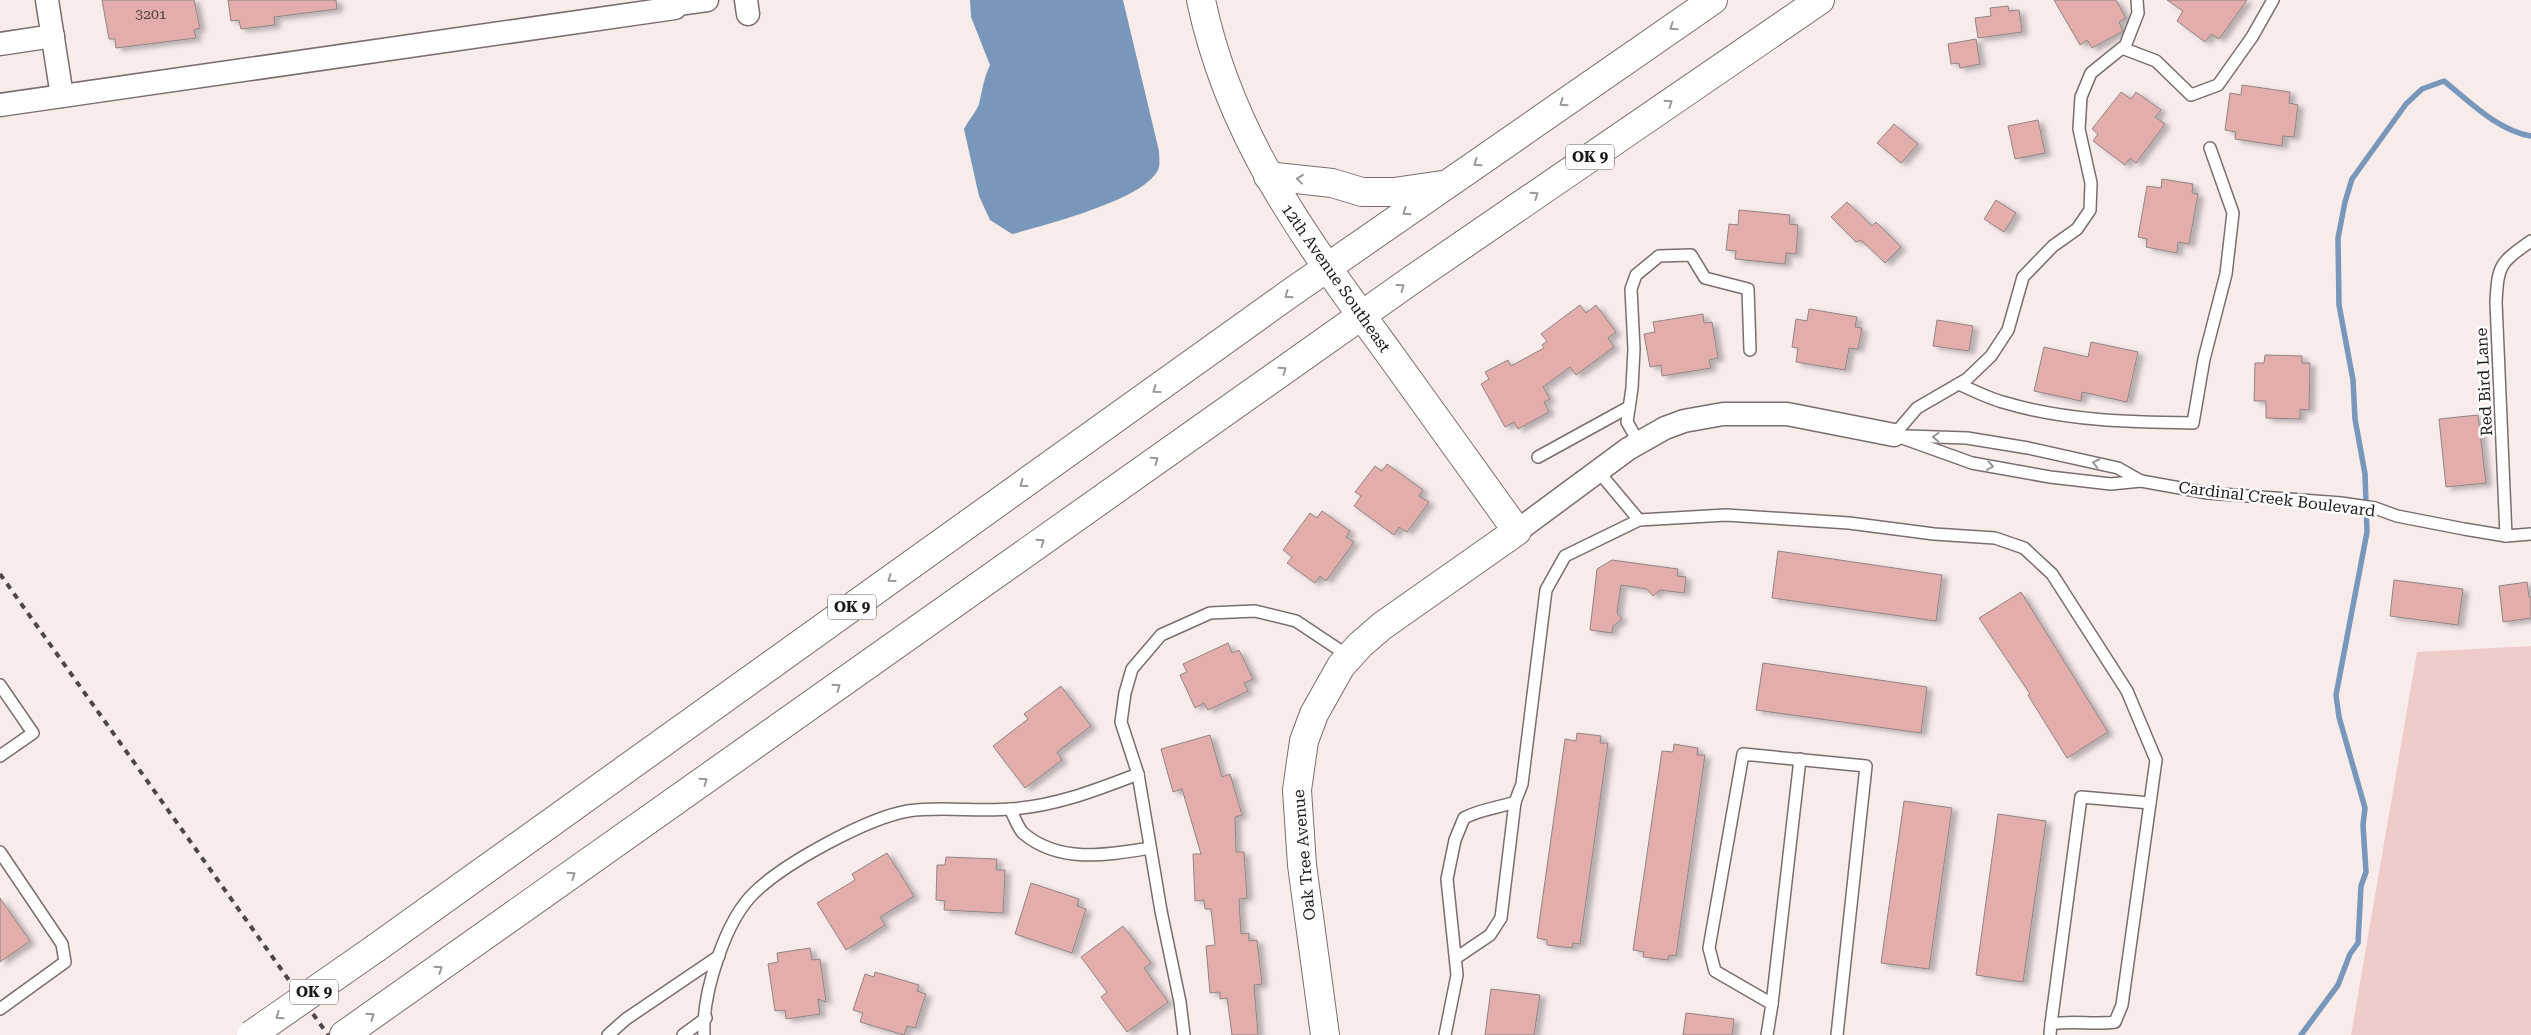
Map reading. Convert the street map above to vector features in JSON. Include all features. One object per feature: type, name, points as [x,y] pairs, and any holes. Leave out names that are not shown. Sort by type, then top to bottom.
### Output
[{"type":"main road","name":"12th Avenue Southeast","points":[[1201,0],[1223,79],[1249,140],[1280,200],[1361,316],[1517,531]]},
{"type":"main road","name":"OK 9","points":[[251,1035],[376,948],[1328,267],[1714,0]]},
{"type":"main road","name":"OK 9","points":[[344,1035],[1361,316],[1820,0]]},
{"type":"main road","points":[[1268,176],[1332,183],[1362,192],[1394,192],[1447,185]]},
{"type":"main road","name":"Oak Tree Avenue","points":[[1324,1035],[1302,865],[1297,790],[1304,741],[1314,714],[1341,666],[1382,626],[1517,531]]},
{"type":"street","points":[[47,0],[62,96]]},
{"type":"street","points":[[0,105],[623,8],[675,8],[679,2],[707,0]]},
{"type":"street","points":[[0,44],[53,36]]},
{"type":"street","name":"Cardinal Creek Boulevard","points":[[1517,531],[1639,443],[1665,428],[1684,421],[1746,412],[1787,414],[1894,435]]},
{"type":"lane","points":[[2124,49],[2138,13],[2137,0]]},
{"type":"lane","points":[[1894,435],[1917,408],[1959,384],[1991,356],[2008,330],[2023,276],[2053,246],[2076,229],[2090,210],[2091,183],[2079,129],[2081,97],[2091,73],[2122,48],[2156,61],[2191,95],[2218,85],[2252,37],[2273,0]]},
{"type":"lane","points":[[1959,384],[2005,403],[2058,415],[2118,422],[2193,423],[2204,358],[2226,274],[2233,213],[2210,148]]},
{"type":"lane","name":"Red Bird Lane","points":[[2506,536],[2496,302],[2498,277],[2501,267],[2507,258],[2531,241]]},
{"type":"lane","points":[[1639,443],[1627,422],[1634,349],[1630,289],[1636,275],[1659,256],[1690,255],[1705,278],[1748,289],[1750,350]]},
{"type":"lane","points":[[1538,458],[1629,407]]},
{"type":"lane","name":"Cardinal Creek Boulevard","points":[[1894,435],[1966,438],[2028,448],[2118,468],[2141,481]]},
{"type":"lane","name":"Cardinal Creek Boulevard","points":[[1894,435],[1972,462],[2050,477],[2111,484],[2141,481],[2208,493],[2320,502],[2384,511],[2464,529],[2506,536],[2531,534]]},
{"type":"lane","points":[[1598,471],[1639,520]]},
{"type":"lane","points":[[1456,958],[1490,935],[1501,918],[1515,802],[1522,784],[1546,590],[1565,556],[1639,520],[1726,515],[1849,523],[1934,534],[1995,538],[2024,548],[2052,574],[2128,691],[2156,760],[2122,1004],[2114,1022],[2099,1024],[2069,1021],[2050,1030]]},
{"type":"lane","points":[[1184,1035],[1180,1002],[1150,848],[1138,774],[1121,722],[1125,693],[1132,669],[1161,635],[1210,613],[1255,611],[1296,621],[1350,657]]},
{"type":"lane","points":[[0,685],[33,734],[0,756]]},
{"type":"lane","points":[[1772,1004],[1715,971],[1709,948],[1743,754],[1866,766],[1837,1035]]},
{"type":"lane","points":[[1767,1035],[1800,759]]},
{"type":"lane","points":[[704,1035],[711,977],[733,922],[755,892],[806,856],[860,827],[908,811],[1010,809],[1048,805],[1138,774]]},
{"type":"lane","points":[[2050,1030],[2081,796],[2150,803]]},
{"type":"lane","points":[[1445,1035],[1457,976],[1447,879],[1455,840],[1464,818],[1480,809],[1502,807],[1515,802]]},
{"type":"lane","points":[[1010,809],[1022,832],[1052,849],[1082,856],[1115,854],[1150,848]]},
{"type":"lane","points":[[0,852],[62,944],[65,962],[0,1008]]},
{"type":"lane","points":[[608,1035],[626,1019],[720,956]]},
{"type":"lane","points":[[683,1035],[706,1018]]},
{"type":"shaded area","points":[[2531,646],[2531,1035],[2351,1035],[2417,652]]},
{"type":"water","points":[[970,0],[1123,0],[1159,151],[1159,167],[1152,178],[1138,189],[1096,208],[1017,233],[1012,234],[990,220],[979,196],[964,129],[979,104],[990,65],[971,17]]},
{"type":"building","points":[[102,0],[194,0],[200,28],[194,30],[196,38],[116,48],[115,39],[109,39]]},
{"type":"building","points":[[228,0],[336,0],[337,9],[274,17],[275,25],[241,29],[239,20],[231,21]]},
{"type":"building","points":[[2054,0],[2116,0],[2126,18],[2119,22],[2123,31],[2092,48],[2087,40],[2080,45]]},
{"type":"building","points":[[2167,0],[2247,0],[2219,39],[2211,34],[2205,42],[2177,21],[2183,11]]},
{"type":"building","points":[[2008,6],[2009,11],[2019,10],[2022,32],[1978,38],[1975,18],[1991,16],[1990,8]]},
{"type":"building","points":[[1976,39],[1980,64],[1960,68],[1959,63],[1951,64],[1948,44]]},
{"type":"building","points":[[2242,85],[2290,92],[2289,103],[2298,105],[2294,137],[2283,136],[2282,146],[2235,139],[2236,132],[2225,130],[2230,93],[2241,95]]},
{"type":"building","points":[[2121,92],[2131,99],[2136,92],[2161,110],[2155,117],[2165,124],[2136,163],[2130,158],[2125,165],[2093,141],[2098,134],[2092,129]]},
{"type":"building","points":[[2038,120],[2045,153],[2015,159],[2008,126]]},
{"type":"building","points":[[1894,124],[1918,144],[1901,163],[1877,143]]},
{"type":"building","points":[[2162,179],[2193,184],[2192,193],[2198,194],[2189,244],[2178,242],[2177,253],[2146,247],[2147,239],[2138,237],[2147,186],[2161,188]]},
{"type":"building","points":[[1996,200],[2016,213],[2004,232],[1984,219]]},
{"type":"building","points":[[1847,202],[1872,226],[1876,222],[1901,247],[1885,263],[1861,240],[1856,242],[1831,217]]},
{"type":"building","points":[[1739,210],[1790,215],[1789,224],[1798,225],[1796,254],[1786,253],[1785,264],[1735,259],[1736,251],[1726,250],[1729,224],[1738,225]]},
{"type":"building","points":[[1580,305],[1586,313],[1596,305],[1616,332],[1608,338],[1614,347],[1576,375],[1570,367],[1543,387],[1550,399],[1544,402],[1549,412],[1518,429],[1514,422],[1505,427],[1481,384],[1489,379],[1485,372],[1508,360],[1511,366],[1544,348],[1542,345],[1547,341],[1541,334]]},
{"type":"building","points":[[1809,309],[1857,317],[1855,327],[1862,328],[1858,349],[1849,348],[1845,370],[1796,362],[1798,348],[1792,347],[1796,319],[1807,321]]},
{"type":"building","points":[[1703,314],[1704,323],[1712,322],[1718,358],[1709,360],[1711,368],[1662,376],[1661,365],[1650,367],[1644,334],[1655,332],[1653,322]]},
{"type":"building","points":[[1937,320],[1973,326],[1969,351],[1933,346]]},
{"type":"building","points":[[2091,342],[2138,352],[2127,402],[2082,392],[2081,401],[2034,391],[2044,347],[2088,357]]},
{"type":"building","points":[[2265,355],[2302,356],[2302,363],[2310,363],[2309,410],[2300,409],[2300,419],[2266,418],[2266,401],[2254,401],[2255,363],[2264,363]]},
{"type":"building","points":[[2478,415],[2486,483],[2446,487],[2439,419]]},
{"type":"building","points":[[1387,464],[1423,490],[1419,496],[1429,502],[1407,532],[1399,527],[1394,535],[1354,506],[1361,496],[1355,492],[1375,466],[1382,471]]},
{"type":"building","points":[[1322,511],[1350,531],[1346,537],[1354,542],[1326,581],[1320,576],[1315,583],[1287,563],[1292,557],[1283,550],[1310,513],[1317,518]]},
{"type":"building","points":[[1778,551],[1942,575],[1936,621],[1772,598]]},
{"type":"building","points":[[1612,560],[1678,569],[1677,576],[1686,577],[1684,593],[1660,590],[1653,596],[1647,589],[1621,585],[1617,613],[1622,619],[1613,626],[1612,633],[1590,630],[1597,569]]},
{"type":"building","points":[[2394,580],[2463,589],[2458,625],[2390,616]]},
{"type":"building","points":[[2527,582],[2529,597],[2531,597],[2531,618],[2503,622],[2499,586]]},
{"type":"building","points":[[2021,592],[2108,732],[2067,758],[2028,695],[2030,694],[1979,618]]},
{"type":"building","points":[[1228,643],[1232,653],[1239,650],[1253,679],[1244,683],[1248,691],[1208,710],[1204,703],[1195,708],[1180,675],[1187,672],[1183,664]]},
{"type":"building","points":[[1763,663],[1927,687],[1921,733],[1756,710]]},
{"type":"building","points":[[1061,686],[1091,726],[1057,752],[1062,760],[1025,788],[993,746],[1028,719],[1024,714]]},
{"type":"building","points":[[1577,733],[1601,736],[1600,743],[1608,743],[1580,944],[1573,943],[1572,948],[1547,945],[1547,940],[1537,938],[1565,739],[1576,741]]},
{"type":"building","points":[[1210,735],[1222,777],[1230,774],[1242,815],[1235,817],[1236,852],[1244,852],[1247,898],[1239,899],[1241,934],[1249,933],[1249,941],[1257,940],[1262,984],[1254,985],[1258,1035],[1232,1035],[1227,998],[1220,999],[1220,992],[1210,993],[1206,946],[1215,945],[1211,909],[1205,909],[1204,900],[1195,901],[1193,854],[1201,854],[1182,789],[1173,792],[1161,749]]},
{"type":"building","points":[[1674,744],[1698,748],[1697,755],[1705,755],[1676,956],[1669,955],[1668,960],[1643,957],[1644,952],[1633,950],[1662,751],[1673,752]]},
{"type":"building","points":[[1904,801],[1952,808],[1929,969],[1881,963]]},
{"type":"building","points":[[1998,814],[2046,821],[2023,982],[1976,975]]},
{"type":"building","points":[[887,853],[914,896],[880,917],[885,925],[846,950],[817,903],[855,880],[852,874]]},
{"type":"building","points":[[946,857],[997,859],[996,870],[1005,870],[1003,913],[944,910],[945,901],[936,900],[937,865],[945,865]]},
{"type":"building","points":[[1031,883],[1079,899],[1077,906],[1086,909],[1072,953],[1015,934]]},
{"type":"building","points":[[0,898],[30,941],[0,962]]},
{"type":"building","points":[[1123,926],[1151,963],[1144,968],[1168,1002],[1127,1032],[1101,997],[1107,992],[1081,957]]},
{"type":"building","points":[[810,948],[812,960],[820,959],[826,1002],[818,999],[820,1014],[786,1019],[785,1010],[775,1011],[768,964],[778,962],[777,953]]},
{"type":"building","points":[[875,972],[919,985],[917,991],[926,994],[915,1028],[907,1026],[904,1035],[860,1022],[863,1013],[853,1010],[865,974],[874,977]]},
{"type":"building","points":[[1491,989],[1540,995],[1534,1035],[1485,1035]]},
{"type":"building","points":[[1686,1013],[1734,1019],[1732,1035],[1683,1035]]},
{"type":"waterway","points":[[2301,1035],[2338,985],[2350,954],[2358,943],[2361,886],[2366,872],[2363,825],[2365,808],[2339,717],[2336,695],[2367,532],[2365,474],[2355,419],[2353,380],[2339,305],[2338,238],[2345,202],[2352,179],[2406,104],[2422,89],[2444,81],[2496,122],[2519,133],[2531,136]]},
{"type":"railway","points":[[0,574],[328,1035]]}]
